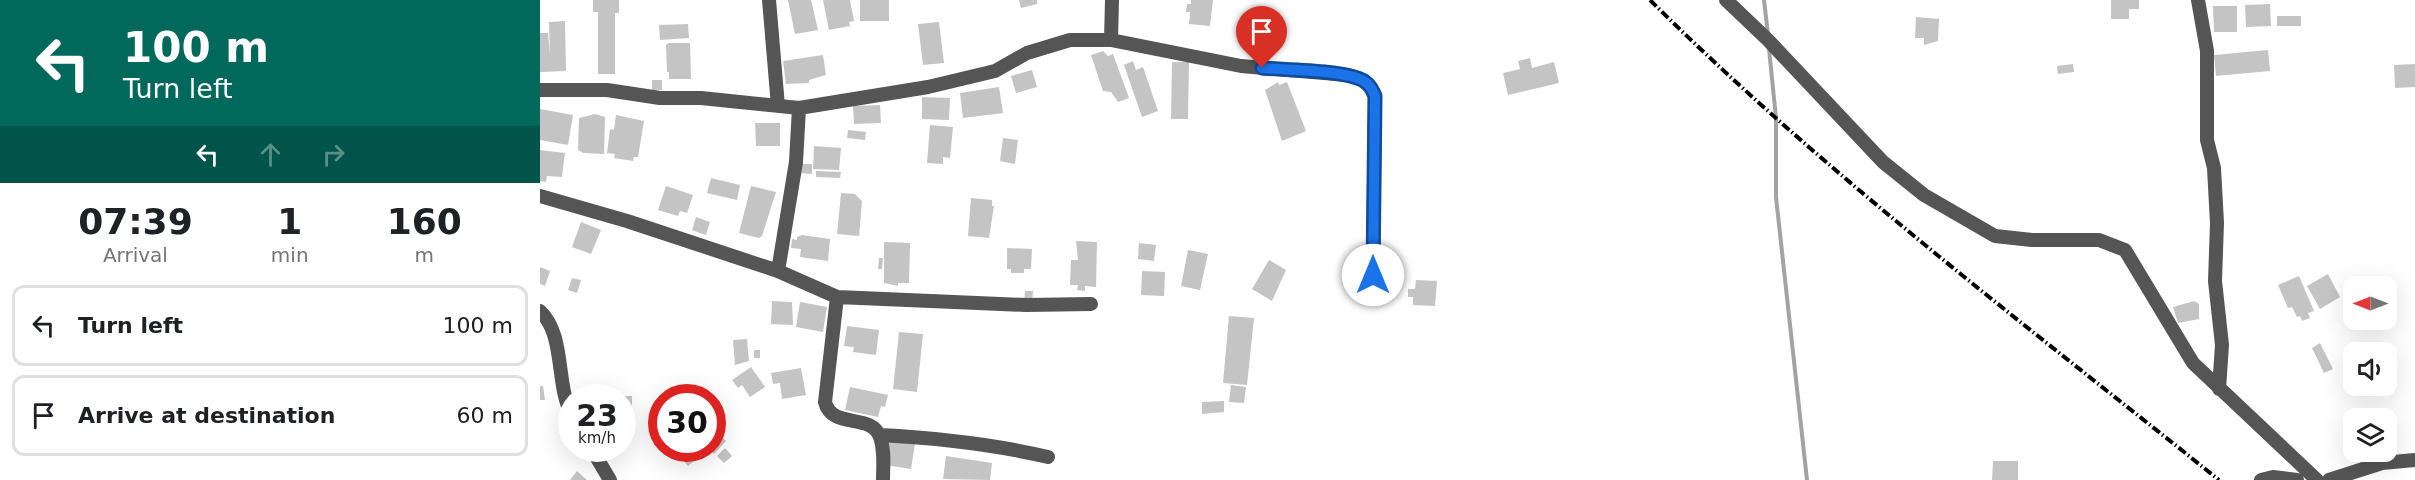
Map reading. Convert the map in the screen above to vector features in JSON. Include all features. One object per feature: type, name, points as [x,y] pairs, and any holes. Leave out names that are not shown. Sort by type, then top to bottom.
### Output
[{"type":"street","points":[[769,0],[778,106]]},
{"type":"street","points":[[1111,40],[1112,0]]},
{"type":"street","points":[[1726,0],[1768,40],[1883,162],[1924,195],[1995,236],[2032,240],[2099,240],[2125,250],[2140,279],[2193,363],[2317,480]]},
{"type":"street","points":[[2198,0],[2207,51],[2207,140],[2214,168],[2217,223],[2215,281],[2222,345],[2219,389]]},
{"type":"street","points":[[540,90],[607,90],[660,98],[701,98],[799,108],[928,87],[995,71],[1027,53],[1070,40],[1111,40],[1241,66],[1348,75],[1370,86],[1375,96],[1373,275]]},
{"type":"street","points":[[778,271],[796,162],[799,108]]},
{"type":"street","points":[[540,196],[627,221],[778,271],[837,297],[1026,305],[1091,304]]},
{"type":"street","points":[[837,297],[825,402],[827,410],[834,417],[869,424],[880,435],[884,452],[883,480]]},
{"type":"street","points":[[540,311],[552,327],[562,384]]},
{"type":"street","points":[[880,435],[939,439],[1013,449],[1048,457]]},
{"type":"street","points":[[2329,480],[2382,463],[2415,460]]},
{"type":"street","points":[[599,462],[610,480]]},
{"type":"street","points":[[2261,480],[2273,477],[2297,480]]},
{"type":"building","points":[[593,0],[619,0],[619,13],[615,13],[615,74],[598,74],[598,12],[593,12]]},
{"type":"building","points":[[788,0],[811,0],[818,30],[795,34]]},
{"type":"building","points":[[823,0],[850,0],[854,21],[849,22],[850,26],[829,30]]},
{"type":"building","points":[[860,0],[889,0],[889,21],[860,21]]},
{"type":"building","points":[[1019,0],[1037,0],[1037,4],[1021,8]]},
{"type":"building","points":[[1191,0],[1213,0],[1210,26],[1189,24],[1190,12],[1186,12],[1187,4],[1191,4]]},
{"type":"building","points":[[2111,0],[2139,0],[2139,9],[2129,9],[2129,19],[2111,19]]},
{"type":"building","points":[[2270,4],[2271,26],[2246,27],[2245,5]]},
{"type":"building","points":[[2213,6],[2237,6],[2237,32],[2214,32]]},
{"type":"building","points":[[2277,16],[2301,16],[2301,26],[2277,26]]},
{"type":"building","points":[[1916,17],[1939,19],[1938,41],[1924,45],[1924,38],[1915,38]]},
{"type":"building","points":[[565,21],[566,71],[540,72],[540,33],[548,33],[550,55],[549,22]]},
{"type":"building","points":[[939,22],[944,63],[923,65],[918,24]]},
{"type":"building","points":[[688,24],[689,38],[660,40],[659,25]]},
{"type":"building","points":[[690,43],[691,79],[669,79],[666,45]]},
{"type":"building","points":[[2268,50],[2270,71],[2216,76],[2214,55]]},
{"type":"building","points":[[1103,51],[1108,56],[1113,54],[1129,98],[1118,102],[1111,92],[1103,91],[1091,55]]},
{"type":"building","points":[[823,55],[826,75],[809,80],[809,83],[786,84],[783,61]]},
{"type":"building","points":[[1530,58],[1532,68],[1554,62],[1559,83],[1508,95],[1503,73],[1520,69],[1518,61]]},
{"type":"building","points":[[1133,61],[1136,70],[1143,67],[1158,111],[1142,117],[1124,65]]},
{"type":"building","points":[[1172,62],[1189,62],[1188,119],[1171,119]]},
{"type":"building","points":[[2073,64],[2074,72],[2058,74],[2057,66]]},
{"type":"building","points":[[2415,64],[2415,87],[2395,88],[2394,65]]},
{"type":"building","points":[[1032,70],[1037,87],[1016,93],[1011,76]]},
{"type":"building","points":[[652,80],[662,80],[662,90],[652,90]]},
{"type":"building","points":[[1278,82],[1279,85],[1287,82],[1306,131],[1282,141],[1265,90]]},
{"type":"building","points":[[999,87],[1003,113],[963,118],[960,93]]},
{"type":"building","points":[[922,97],[950,98],[949,120],[922,119]]},
{"type":"building","points":[[880,105],[881,123],[854,124],[853,106]]},
{"type":"building","points":[[540,109],[573,115],[568,145],[540,140]]},
{"type":"building","points":[[595,114],[605,117],[604,154],[583,153],[578,150],[579,118]]},
{"type":"building","points":[[616,115],[644,121],[638,157],[634,157],[633,161],[614,158],[615,154],[607,153],[610,129],[614,130]]},
{"type":"building","points":[[755,123],[780,123],[780,146],[756,146]]},
{"type":"building","points":[[930,125],[953,127],[950,158],[943,157],[943,164],[927,163]]},
{"type":"building","points":[[848,130],[866,132],[865,140],[847,138]]},
{"type":"building","points":[[1003,138],[1018,140],[1015,164],[1000,161]]},
{"type":"building","points":[[814,146],[841,148],[839,170],[813,169]]},
{"type":"building","points":[[540,150],[565,153],[562,177],[547,176],[546,182],[540,181]]},
{"type":"building","points":[[800,164],[812,164],[812,174],[800,173]]},
{"type":"building","points":[[816,171],[841,172],[840,178],[816,177]]},
{"type":"building","points":[[711,178],[740,185],[737,200],[707,193]]},
{"type":"building","points":[[666,186],[693,195],[687,213],[680,211],[678,216],[658,210]]},
{"type":"building","points":[[751,186],[776,192],[762,236],[759,238],[739,233]]},
{"type":"building","points":[[841,193],[855,194],[862,201],[859,236],[837,234]]},
{"type":"building","points":[[971,198],[992,200],[992,206],[994,206],[989,238],[968,236]]},
{"type":"building","points":[[696,217],[710,222],[706,235],[692,230]]},
{"type":"building","points":[[581,222],[601,230],[591,254],[572,247]]},
{"type":"building","points":[[802,235],[830,239],[828,261],[800,257],[801,249],[791,248],[792,239],[797,240],[797,237]]},
{"type":"building","points":[[1076,241],[1097,242],[1096,287],[1085,286],[1085,291],[1077,290],[1078,285],[1070,285],[1071,260],[1078,260]]},
{"type":"building","points":[[884,242],[910,243],[909,283],[898,283],[898,286],[884,283]]},
{"type":"building","points":[[1139,243],[1156,245],[1154,261],[1138,259]]},
{"type":"building","points":[[1007,248],[1032,249],[1031,269],[1024,269],[1024,273],[1011,273],[1011,269],[1007,269]]},
{"type":"building","points":[[1188,250],[1208,254],[1200,290],[1181,286]]},
{"type":"building","points":[[879,258],[883,258],[882,269],[878,269]]},
{"type":"building","points":[[1269,260],[1286,270],[1272,301],[1252,289]]},
{"type":"building","points":[[540,267],[550,271],[545,286],[540,284]]},
{"type":"building","points":[[1142,271],[1165,272],[1164,296],[1141,295]]},
{"type":"building","points":[[2328,274],[2340,297],[2320,309],[2307,286]]},
{"type":"building","points":[[2299,276],[2314,311],[2308,313],[2310,318],[2302,321],[2292,307],[2288,308],[2278,285]]},
{"type":"building","points":[[572,278],[581,280],[577,293],[568,290]]},
{"type":"building","points":[[1416,280],[1437,281],[1435,306],[1413,305],[1413,297],[1408,297],[1408,289],[1415,289]]},
{"type":"building","points":[[1025,291],[1033,291],[1032,303],[1024,303]]},
{"type":"building","points":[[772,301],[792,302],[793,325],[771,324]]},
{"type":"building","points":[[2194,301],[2199,304],[2199,319],[2178,323],[2173,307]]},
{"type":"building","points":[[800,302],[827,307],[823,332],[796,327]]},
{"type":"building","points":[[1229,316],[1254,318],[1247,385],[1223,383]]},
{"type":"building","points":[[847,326],[879,330],[876,355],[853,352],[854,347],[844,346]]},
{"type":"building","points":[[899,332],[923,334],[917,392],[893,389]]},
{"type":"building","points":[[747,339],[749,361],[735,365],[733,340]]},
{"type":"building","points":[[2320,343],[2333,369],[2324,373],[2312,348]]},
{"type":"building","points":[[754,350],[760,350],[760,358],[754,358]]},
{"type":"building","points":[[751,367],[765,387],[750,397],[742,385],[738,388],[732,380]]},
{"type":"building","points":[[801,368],[806,395],[782,399],[780,383],[773,384],[771,373]]},
{"type":"building","points":[[1231,385],[1246,387],[1244,403],[1229,402]]},
{"type":"building","points":[[540,386],[543,386],[545,400],[540,400]]},
{"type":"building","points":[[850,387],[888,395],[885,407],[881,406],[878,417],[845,410]]},
{"type":"building","points":[[1224,401],[1224,412],[1202,414],[1202,402]]},
{"type":"building","points":[[890,440],[915,444],[911,469],[886,465]]},
{"type":"building","points":[[726,449],[732,456],[726,461]]},
{"type":"building","points":[[946,456],[992,463],[990,480],[943,479]]},
{"type":"building","points":[[1993,461],[2018,461],[2018,480],[1992,480]]},
{"type":"building","points":[[577,471],[587,480],[570,480]]},
{"type":"waterway","points":[[1764,0],[1768,35]]},
{"type":"waterway","points":[[1769,49],[1776,118],[1776,197],[1807,480]]},
{"type":"railway","points":[[1650,0],[1717,65],[1856,188],[2219,480]]},
{"type":"route","points":[[1262,68],[1348,75],[1370,86],[1375,96],[1373,275]]}]
